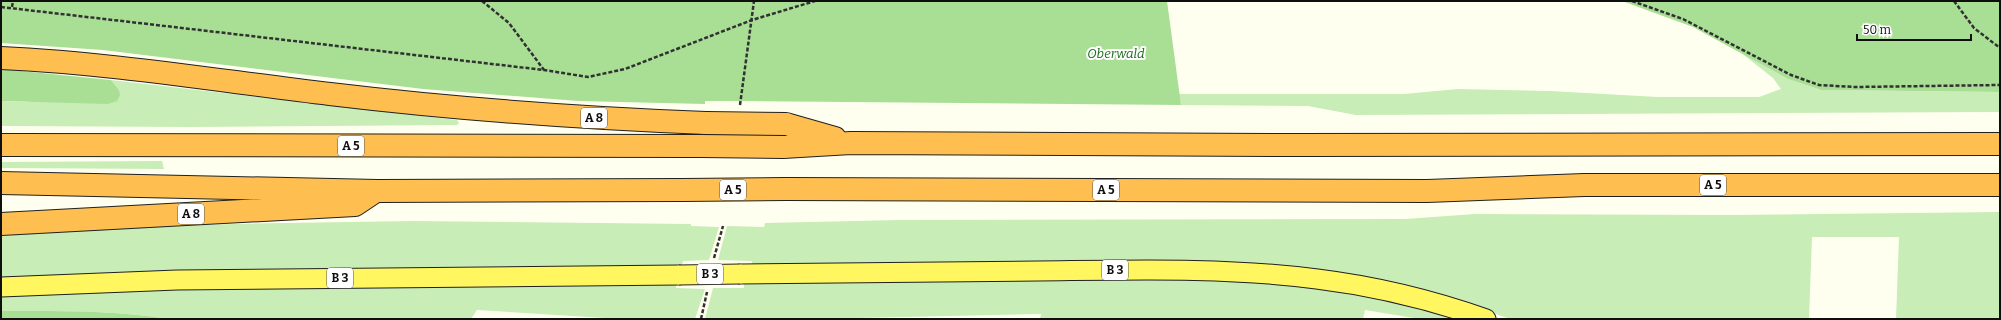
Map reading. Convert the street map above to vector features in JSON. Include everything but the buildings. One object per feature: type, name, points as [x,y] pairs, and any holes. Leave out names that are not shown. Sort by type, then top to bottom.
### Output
[{"type":"highway","name":"A 8","points":[[1,58],[121,68],[483,111],[706,123],[786,124],[852,143]]},
{"type":"highway","name":"A 5","points":[[1,145],[783,147],[852,143],[1283,145],[2000,144]]},
{"type":"highway","name":"A 5","points":[[1,183],[378,191],[785,189],[1427,191],[1584,185],[2000,185]]},
{"type":"highway","name":"A 8","points":[[1,224],[355,205],[378,191]]},
{"type":"main road","name":"B 3","points":[[1,286],[177,280],[1168,269],[1272,274],[1318,279],[1362,286],[1454,308],[1486,319]]},
{"type":"path","points":[[12,7],[13,1]]},
{"type":"path","points":[[482,1],[509,23],[544,70]]},
{"type":"path","points":[[740,105],[754,1]]},
{"type":"path","points":[[1,7],[12,7],[544,70],[588,77],[625,69],[752,20],[815,1]]},
{"type":"path","points":[[1632,1],[1683,19],[1791,75],[1819,85],[1855,87],[2000,85]]},
{"type":"path","points":[[1954,1],[1974,28],[2000,48]]},
{"type":"path","points":[[713,263],[722,226]]},
{"type":"path","points":[[701,319],[708,287]]},
{"type":"green space","name":"Oberwald","points":[[1,1],[1167,1],[1181,105],[748,101],[705,101],[705,104],[578,101],[423,89],[103,50],[1,43]]},
{"type":"green space","points":[[1622,1],[2000,1],[2000,92],[1821,90],[1788,79],[1693,27]]},
{"type":"green space","points":[[1740,52],[1788,79],[1821,90],[2000,92],[2000,112],[1356,115],[1308,106],[1181,105],[1179,94],[1404,94],[1458,89],[1550,91],[1658,97],[1759,97],[1781,89],[1773,78]]},
{"type":"green space","points":[[1,69],[111,80],[119,90],[120,95],[117,101],[108,104],[1,101]]},
{"type":"green space","points":[[111,80],[457,120],[459,123],[457,125],[192,127],[1,126],[1,101],[27,102],[119,90]]},
{"type":"green space","points":[[162,161],[164,169],[1,168],[1,162]]},
{"type":"green space","points":[[2000,212],[2000,319],[1896,319],[1899,237],[1812,237],[1809,319],[1510,319],[1479,308],[1352,276],[752,265],[752,261],[718,260],[727,226],[764,227],[765,223],[899,220],[1405,219],[1475,214],[1730,215]]},
{"type":"green space","points":[[412,221],[691,224],[691,226],[719,227],[709,260],[683,261],[682,265],[673,266],[109,273],[1,278],[1,236],[104,229],[258,223]]},
{"type":"green space","points":[[1120,278],[1220,280],[1269,282],[1294,285],[1372,297],[1458,319],[1420,319],[1365,310],[1363,319],[1040,319],[1041,314],[811,319],[705,319],[713,288],[744,288],[744,283]]},
{"type":"green space","points":[[676,284],[676,288],[705,289],[695,319],[621,319],[477,310],[471,319],[169,319],[127,314],[64,311],[1,311],[1,295],[88,290]]},
{"type":"green space","points":[[1,311],[64,311],[127,314],[169,319],[1,319]]}]
